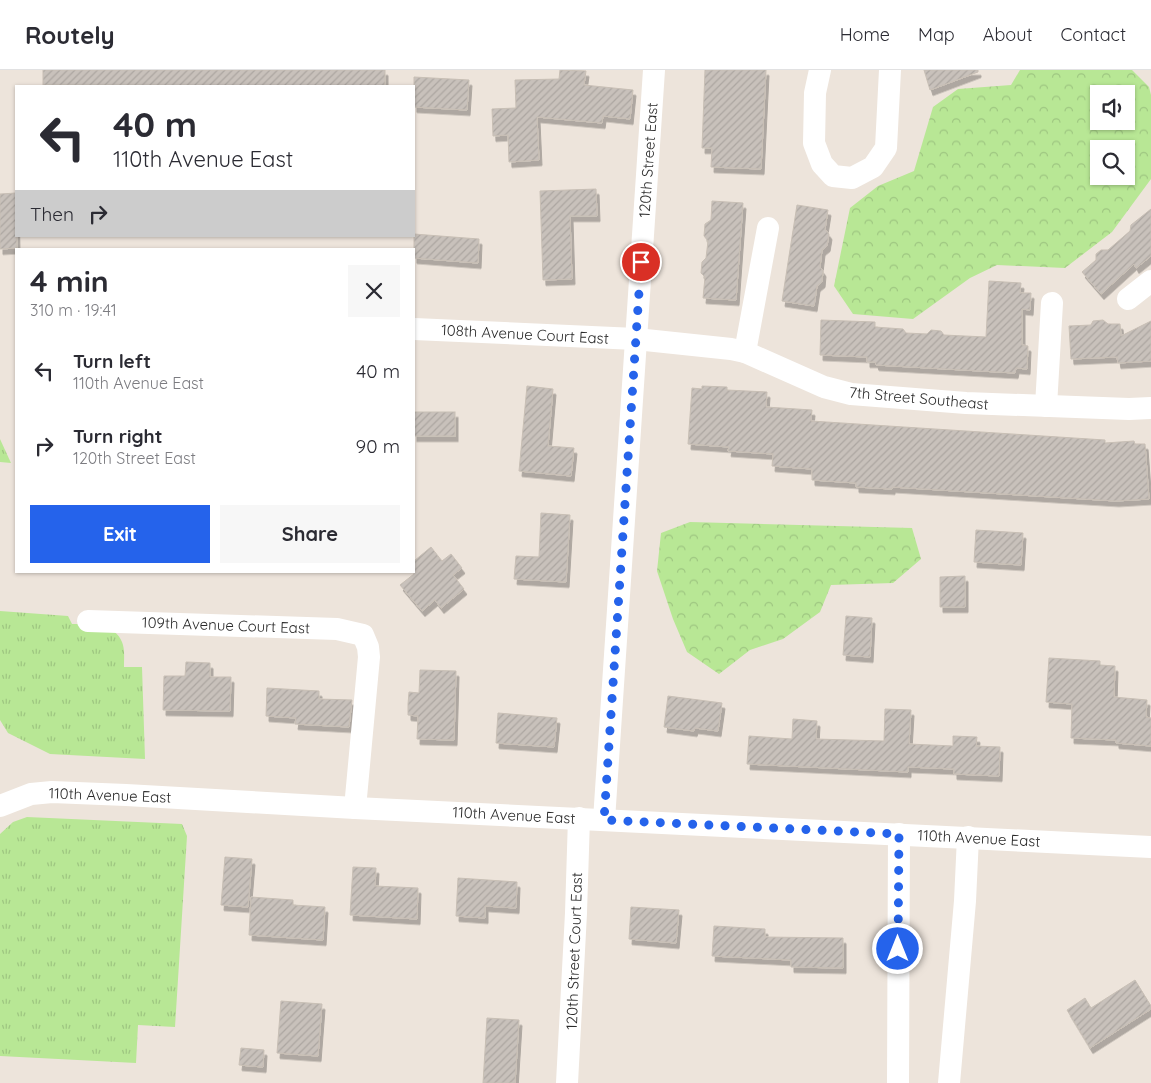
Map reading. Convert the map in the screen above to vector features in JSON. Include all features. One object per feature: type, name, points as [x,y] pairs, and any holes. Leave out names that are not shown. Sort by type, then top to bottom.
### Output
[{"type":"street","name":"120th Street East","points":[[604,820],[654,70]]},
{"type":"street","points":[[820,70],[814,93],[814,143],[822,164],[833,176],[852,178],[873,167],[886,148],[890,70]]},
{"type":"street","points":[[745,352],[768,228]]},
{"type":"street","points":[[1128,299],[1151,281]]},
{"type":"street","points":[[1046,406],[1052,303]]},
{"type":"street","name":"108th Avenue Court East","points":[[415,329],[636,339]]},
{"type":"street","name":"7th Street Southeast","points":[[636,339],[745,352],[824,387],[851,394],[966,403],[1129,409],[1151,408]]},
{"type":"street","name":"109th Avenue Court East","points":[[88,621],[337,629],[363,635],[368,646],[369,657],[355,808]]},
{"type":"street","name":"110th Avenue East","points":[[0,806],[32,794],[52,792],[1151,847]]},
{"type":"street","name":"120th Street Court East","points":[[567,1083],[579,818]]},
{"type":"street","points":[[898,1083],[899,834]]},
{"type":"street","points":[[949,1083],[965,901],[968,837]]},
{"type":"green space","points":[[1020,70],[1132,70],[1149,87],[1151,95],[1151,179],[1112,232],[1065,268],[997,265],[970,278],[913,319],[853,314],[834,286],[850,208],[878,186],[914,171],[933,107],[958,89],[1011,85]]},
{"type":"green space","points":[[0,439],[11,463],[0,462]]},
{"type":"green space","points":[[690,522],[912,528],[921,559],[893,583],[831,585],[820,612],[783,639],[750,650],[719,674],[687,652],[673,619],[657,571],[661,533]]},
{"type":"green space","points":[[0,611],[68,616],[72,624],[101,626],[114,631],[119,636],[124,648],[124,667],[142,667],[145,759],[50,754],[8,733],[0,720]]},
{"type":"green space","points":[[27,817],[182,824],[187,836],[175,1027],[138,1025],[136,1063],[0,1056],[0,834],[13,822]]},
{"type":"building","points":[[43,70],[385,70],[385,85],[43,85]]},
{"type":"building","points":[[560,70],[586,71],[584,85],[633,90],[630,119],[603,116],[602,123],[537,117],[539,160],[509,162],[508,135],[493,136],[492,109],[516,108],[515,80],[559,79]]},
{"type":"building","points":[[705,70],[766,70],[761,169],[711,167],[712,148],[702,148]]},
{"type":"building","points":[[924,70],[978,70],[978,72],[930,90]]},
{"type":"building","points":[[414,77],[469,80],[467,110],[415,107]]},
{"type":"building","points":[[596,189],[597,216],[570,216],[572,279],[543,280],[540,191]]},
{"type":"building","points":[[15,193],[15,237],[17,237],[17,248],[0,249],[0,194]]},
{"type":"building","points":[[712,201],[743,203],[736,300],[703,298],[705,277],[701,273],[702,262],[706,258],[708,241],[704,236],[705,224],[711,220]]},
{"type":"building","points":[[797,205],[828,210],[825,229],[829,234],[827,246],[822,250],[820,267],[823,271],[822,282],[817,286],[814,306],[782,301]]},
{"type":"building","points":[[1151,209],[1151,256],[1136,268],[1134,264],[1101,294],[1082,272],[1096,260],[1096,254],[1101,250],[1108,250],[1130,231],[1131,225]]},
{"type":"building","points":[[415,234],[479,239],[478,263],[415,258]]},
{"type":"building","points":[[989,281],[1021,283],[1020,293],[1031,293],[1030,310],[1022,309],[1022,345],[1028,346],[1027,369],[1016,368],[1015,373],[876,365],[875,362],[867,362],[867,357],[820,355],[821,320],[875,322],[875,327],[903,329],[906,333],[927,334],[931,330],[941,331],[944,335],[986,337]]},
{"type":"building","points":[[1103,320],[1108,324],[1120,324],[1121,336],[1151,321],[1151,361],[1118,363],[1117,357],[1071,359],[1069,326],[1091,325],[1093,321]]},
{"type":"building","points":[[527,386],[553,389],[548,446],[574,448],[571,476],[519,471]]},
{"type":"building","points":[[702,386],[727,387],[727,390],[767,392],[766,407],[812,410],[811,421],[1105,440],[1105,443],[1134,441],[1135,444],[1145,444],[1149,499],[1116,501],[892,487],[892,489],[856,487],[856,483],[812,480],[812,469],[772,466],[773,454],[728,451],[729,447],[688,444],[692,388],[702,389]]},
{"type":"building","points":[[415,412],[455,412],[455,436],[415,436]]},
{"type":"building","points":[[541,513],[570,515],[566,582],[514,579],[516,556],[539,557]]},
{"type":"building","points":[[976,530],[1023,533],[1021,565],[974,562]]},
{"type":"building","points":[[431,547],[442,561],[451,554],[462,568],[453,575],[464,589],[441,608],[435,600],[422,611],[400,585],[415,573],[415,560]]},
{"type":"building","points":[[965,576],[965,607],[940,607],[940,577]]},
{"type":"building","points":[[846,616],[872,618],[870,657],[843,655]]},
{"type":"building","points":[[1049,658],[1100,661],[1100,665],[1115,666],[1114,697],[1147,700],[1146,717],[1151,718],[1151,746],[1116,743],[1116,740],[1071,738],[1072,704],[1046,702]]},
{"type":"building","points":[[186,662],[210,663],[210,677],[231,677],[230,711],[163,710],[164,676],[185,676]]},
{"type":"building","points":[[420,670],[456,671],[454,740],[417,739],[418,716],[408,715],[408,704],[409,692],[419,693]]},
{"type":"building","points":[[267,688],[319,691],[319,699],[352,700],[349,727],[295,724],[296,718],[266,716]]},
{"type":"building","points":[[668,696],[722,703],[718,731],[695,728],[694,731],[664,727]]},
{"type":"building","points":[[885,709],[911,710],[909,744],[953,746],[953,736],[977,737],[976,746],[1000,747],[999,776],[954,774],[954,769],[908,767],[908,772],[747,764],[749,736],[792,739],[793,719],[817,721],[816,739],[884,741]]},
{"type":"building","points":[[498,713],[557,718],[554,747],[496,743]]},
{"type":"building","points":[[225,857],[252,859],[248,907],[221,905]]},
{"type":"building","points":[[353,867],[376,868],[375,886],[418,888],[417,919],[350,915]]},
{"type":"building","points":[[458,878],[517,882],[516,908],[485,906],[485,918],[456,916]]},
{"type":"building","points":[[251,897],[293,900],[293,905],[325,907],[323,940],[249,935]]},
{"type":"building","points":[[631,907],[679,910],[676,943],[629,939]]},
{"type":"building","points":[[714,926],[765,929],[765,937],[843,938],[843,968],[791,967],[791,960],[712,956]]},
{"type":"building","points":[[1135,980],[1151,1009],[1090,1048],[1067,1010],[1085,998],[1091,1008]]},
{"type":"building","points":[[281,1001],[322,1004],[318,1056],[277,1053]]},
{"type":"building","points":[[487,1018],[519,1020],[515,1083],[483,1083]]},
{"type":"building","points":[[241,1048],[264,1050],[263,1067],[239,1065]]},
{"type":"route","points":[[641,262],[604,820],[899,834],[898,949]]}]
